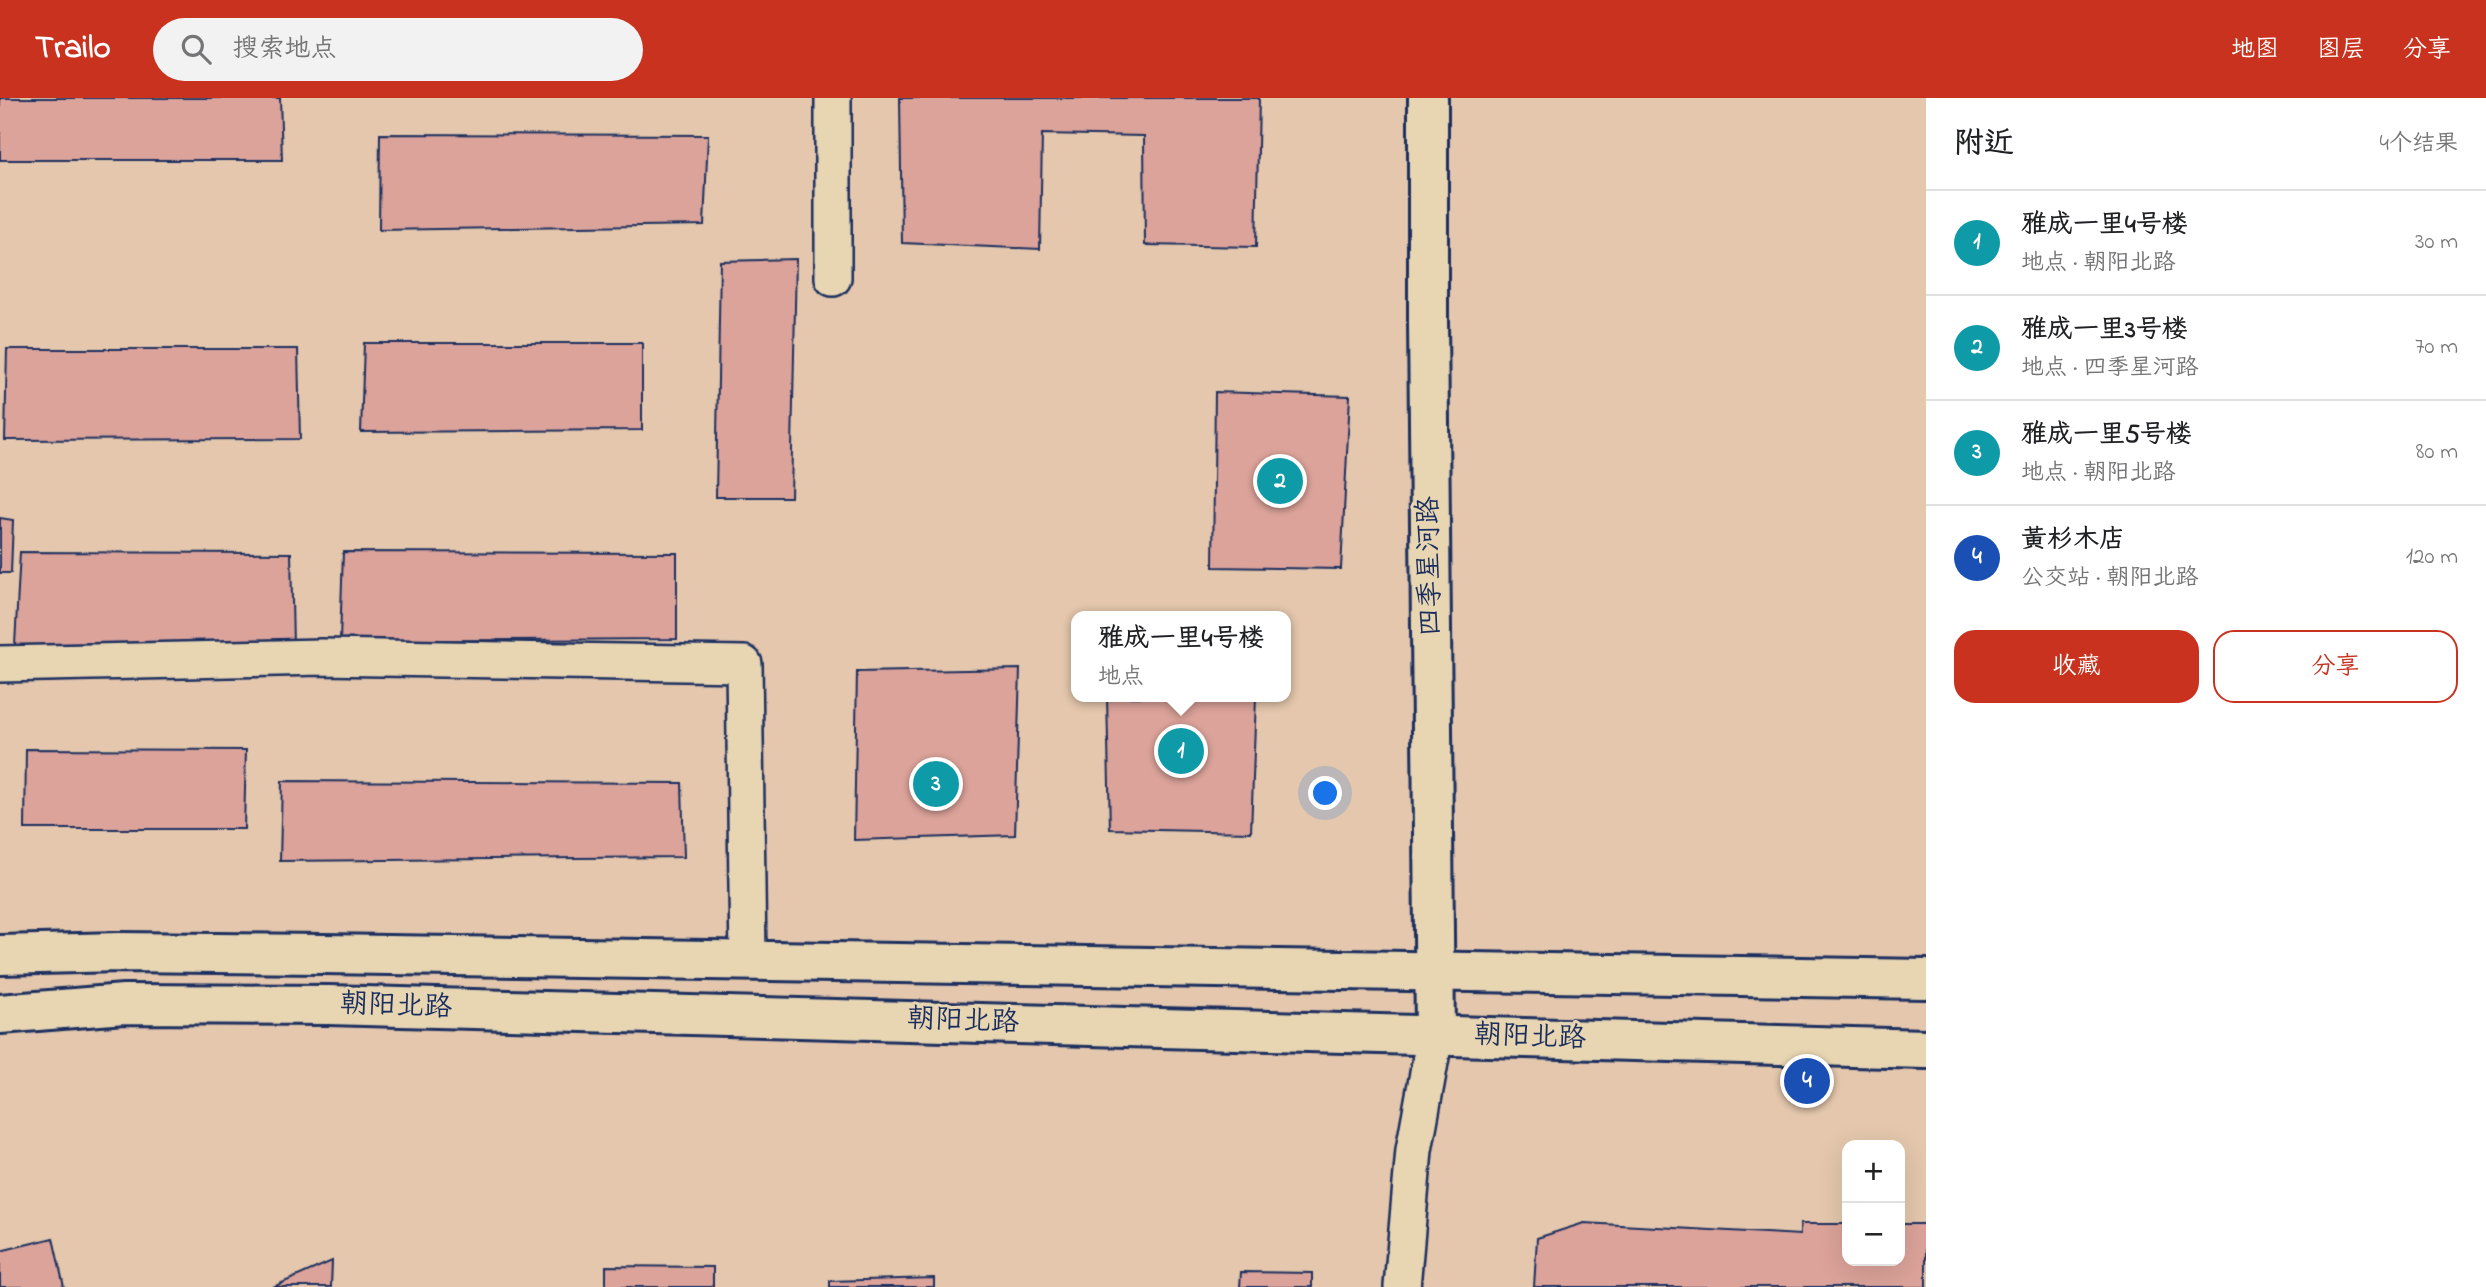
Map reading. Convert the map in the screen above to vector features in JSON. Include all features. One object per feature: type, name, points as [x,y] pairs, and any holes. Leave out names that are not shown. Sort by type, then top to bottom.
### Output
[{"type":"main road","name":"四季星河路","points":[[1428,98],[1435,1035]]},
{"type":"main road","name":"朝阳北路","points":[[0,955],[119,952],[1926,979]]},
{"type":"main road","name":"朝阳北路","points":[[0,1014],[124,1004],[329,1005],[1926,1049]]},
{"type":"street","points":[[833,98],[833,278]]},
{"type":"street","points":[[0,664],[321,657],[744,664],[748,960]]},
{"type":"street","points":[[1402,1287],[1414,1150],[1435,1035]]},
{"type":"building","points":[[0,98],[280,98],[282,160],[0,160]]},
{"type":"building","points":[[900,98],[1259,98],[1256,247],[1145,245],[1144,136],[1042,134],[1040,249],[902,243]]},
{"type":"building","points":[[380,134],[708,135],[704,225],[379,230]]},
{"type":"building","points":[[796,259],[791,497],[716,497],[720,261]]},
{"type":"building","points":[[364,343],[642,343],[642,430],[361,432]]},
{"type":"building","points":[[7,349],[298,349],[300,439],[5,440]]},
{"type":"building","points":[[1215,392],[1350,396],[1341,569],[1213,567]]},
{"type":"building","points":[[0,518],[13,520],[11,573],[0,573]]},
{"type":"building","points":[[20,552],[291,553],[293,645],[15,645]]},
{"type":"building","points":[[343,552],[677,553],[677,639],[340,641]]},
{"type":"building","points":[[1020,669],[1015,835],[854,840],[857,672]]},
{"type":"building","points":[[1107,702],[1256,702],[1251,832],[1110,829]]},
{"type":"building","points":[[26,749],[246,750],[244,829],[25,829]]},
{"type":"building","points":[[282,781],[682,783],[684,857],[280,861]]},
{"type":"building","points":[[1584,1223],[1800,1235],[1800,1224],[1842,1224],[1842,1266],[1905,1266],[1905,1224],[1926,1224],[1926,1287],[1534,1287],[1537,1238]]},
{"type":"building","points":[[53,1238],[64,1287],[0,1287],[0,1251]]},
{"type":"building","points":[[332,1261],[331,1287],[273,1287]]},
{"type":"building","points":[[606,1266],[713,1267],[713,1287],[606,1287]]},
{"type":"building","points":[[1241,1272],[1312,1273],[1312,1287],[1240,1287]]},
{"type":"building","points":[[934,1278],[934,1287],[830,1287],[830,1281]]},
{"type":"place","name":"雅成一里3号楼","points":[[1280,481]]},
{"type":"place","name":"雅成一里4号楼","points":[[1181,751]]},
{"type":"place","name":"雅成一里5号楼","points":[[936,784]]},
{"type":"place","name":"黄杉木店","points":[[1807,1081]]}]
